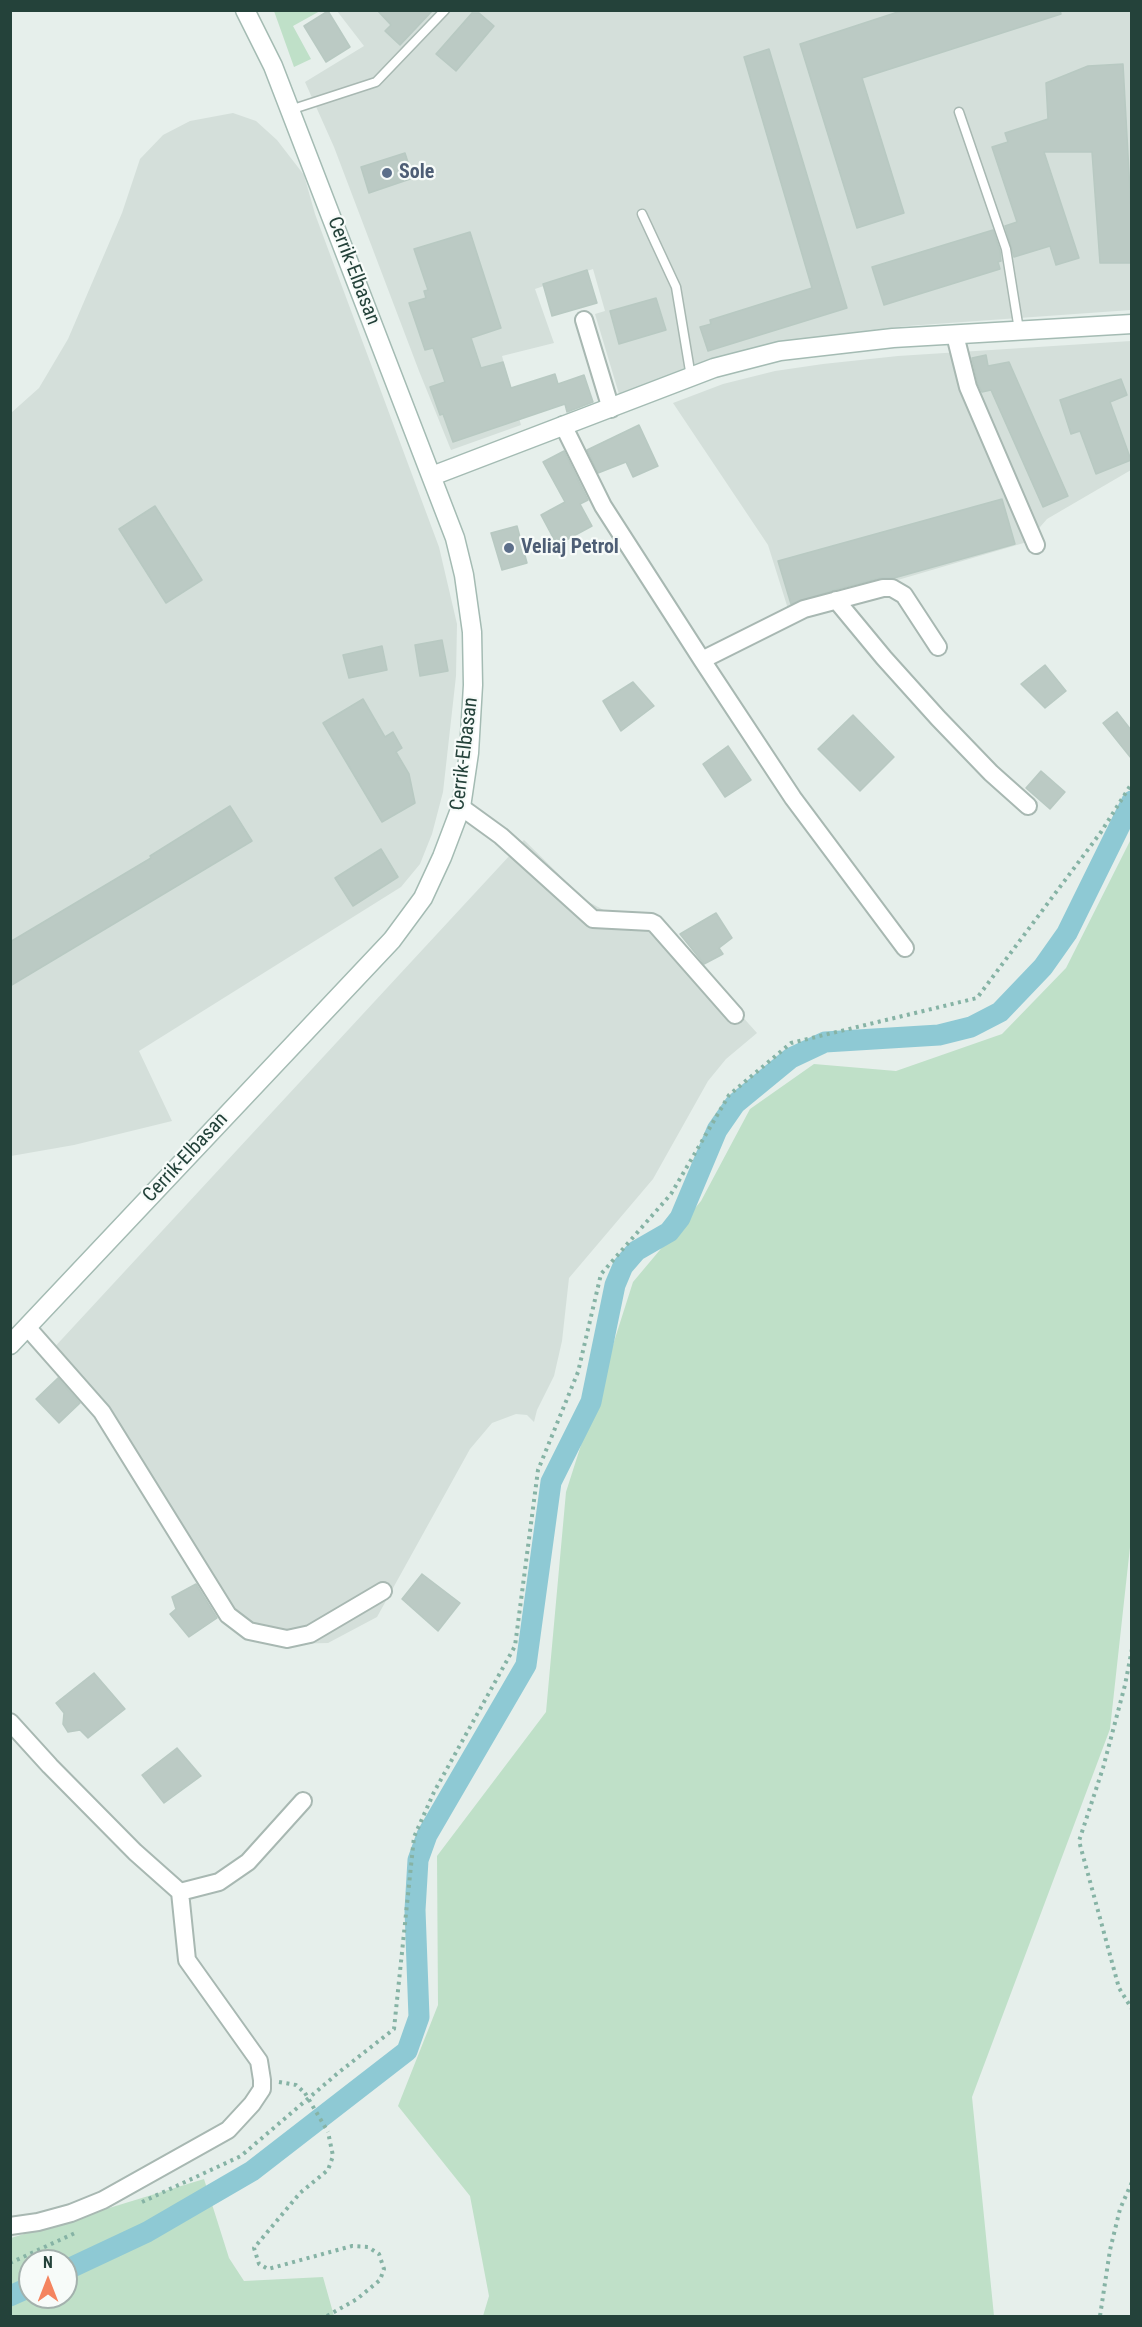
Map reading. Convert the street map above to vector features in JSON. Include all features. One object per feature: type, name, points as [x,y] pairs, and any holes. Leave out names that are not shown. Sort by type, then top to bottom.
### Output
[{"type":"main road","name":"Cerrik-Elbasan","points":[[10,1345],[392,940],[423,898],[461,807],[469,753],[473,686],[472,632],[464,575],[455,538],[273,66],[245,10]]},
{"type":"main road","points":[[432,476],[714,368],[780,351],[893,338],[1131,324]]},
{"type":"street","points":[[584,320],[611,409]]},
{"type":"street","points":[[955,335],[968,387],[1036,545]]},
{"type":"street","points":[[563,426],[603,506],[702,660],[793,798],[905,948]]},
{"type":"street","points":[[702,660],[795,613],[883,588],[899,591],[904,595],[938,647]]},
{"type":"street","points":[[836,600],[938,718],[991,773],[1028,806]]},
{"type":"street","points":[[461,807],[501,836],[593,919],[654,924],[735,1015]]},
{"type":"street","points":[[27,1327],[102,1412],[228,1615],[249,1631],[287,1639],[310,1634],[384,1590]]},
{"type":"street","points":[[10,1722],[135,1852],[180,1892],[187,1960],[259,2061],[262,2089],[252,2104],[228,2130],[103,2200],[60,2216],[10,2226]]},
{"type":"street","points":[[180,1892],[219,1882],[248,1862],[303,1801]]},
{"type":"lane","points":[[289,111],[376,82],[445,10]]},
{"type":"lane","points":[[959,112],[1006,249],[1019,330]]},
{"type":"lane","points":[[642,214],[676,287],[691,377]]},
{"type":"path","points":[[136,2204],[241,2156],[338,2073],[394,2030],[414,1838],[434,1792],[515,1646],[538,1470],[578,1372],[601,1274],[671,1194],[729,1095],[791,1043],[977,998],[1101,832],[1131,783]]},
{"type":"path","points":[[1131,1649],[1125,1685],[1103,1768],[1078,1841],[1119,1988],[1131,2008]]},
{"type":"path","points":[[262,2089],[282,2081],[296,2085],[304,2093],[328,2132],[333,2156],[328,2170],[300,2193],[254,2248],[259,2264],[268,2268],[285,2266],[352,2246],[368,2247],[379,2254],[384,2269],[380,2280],[357,2299],[327,2316]]},
{"type":"path","points":[[1100,2316],[1110,2250],[1120,2209],[1131,2182]]},
{"type":"path","points":[[10,2263],[84,2229]]},
{"type":"shaded area","points":[[337,11],[1131,11],[1131,310],[907,326],[794,340],[712,360],[619,394],[595,314],[605,311],[593,269],[535,289],[554,343],[502,356],[521,425],[451,450],[334,147],[305,82],[364,46]]},
{"type":"shaded area","points":[[233,113],[256,121],[277,140],[304,175],[315,214],[439,547],[457,624],[456,676],[443,792],[432,834],[420,864],[401,887],[139,1051],[172,1121],[74,1145],[11,1156],[11,413],[39,388],[68,339],[122,213],[140,159],[163,135],[190,121]]},
{"type":"shaded area","points":[[1131,341],[1131,470],[1047,519],[1027,542],[789,612],[768,545],[673,403],[723,384],[775,371],[823,364],[898,356]]},
{"type":"shaded area","points":[[524,840],[585,900],[611,914],[653,917],[757,1033],[726,1059],[708,1081],[653,1179],[569,1278],[562,1341],[554,1376],[537,1410],[534,1422],[527,1415],[516,1414],[492,1423],[470,1449],[377,1617],[328,1643],[287,1644],[236,1618],[112,1419],[50,1352]]},
{"type":"green space","points":[[274,11],[320,11],[293,26],[311,59],[294,67]]},
{"type":"green space","points":[[1131,839],[1131,1538],[1110,1729],[972,2097],[994,2316],[483,2316],[489,2296],[470,2196],[398,2106],[438,2005],[437,1856],[546,1712],[566,1492],[633,1282],[701,1201],[750,1109],[814,1064],[896,1071],[1002,1034],[1066,968]]},
{"type":"green space","points":[[204,2179],[229,2258],[244,2281],[323,2277],[334,2316],[11,2316],[11,2238]]},
{"type":"building","points":[[377,10],[433,10],[400,45],[385,31],[391,25]]},
{"type":"building","points":[[904,10],[1060,10],[1061,14],[862,78],[904,213],[857,228],[800,44]]},
{"type":"building","points":[[328,11],[350,47],[326,62],[304,26]]},
{"type":"building","points":[[472,13],[479,13],[494,26],[456,71],[436,54]]},
{"type":"building","points":[[769,49],[847,308],[708,351],[700,327],[711,324],[710,320],[812,288],[744,57]]},
{"type":"building","points":[[1123,64],[1131,209],[1131,263],[1100,263],[1092,152],[1044,152],[1079,258],[1056,265],[1050,246],[1014,257],[1005,226],[1017,222],[992,147],[1008,142],[1005,133],[1048,119],[1046,83],[1088,66]]},
{"type":"building","name":"Sole","points":[[405,153],[413,178],[369,193],[361,167]]},
{"type":"building","points":[[993,230],[1000,251],[1001,261],[998,262],[1000,269],[884,305],[872,267]]},
{"type":"building","points":[[470,232],[501,328],[471,338],[481,368],[503,362],[511,388],[555,374],[558,384],[584,375],[593,402],[567,412],[565,404],[453,442],[430,387],[445,382],[433,348],[425,350],[409,303],[426,298],[424,291],[428,290],[414,249]]},
{"type":"building","points":[[587,270],[597,303],[552,316],[543,284]]},
{"type":"building","points":[[656,298],[666,330],[619,344],[610,311]]},
{"type":"building","points":[[986,355],[988,366],[1009,362],[1068,496],[1043,507],[991,390],[982,392],[978,384],[972,358]]},
{"type":"building","points":[[1121,379],[1127,395],[1110,402],[1131,460],[1096,474],[1080,431],[1071,434],[1060,400]]},
{"type":"building","points":[[639,425],[658,466],[633,477],[626,462],[598,473],[587,450]]},
{"type":"building","points":[[564,451],[588,500],[580,504],[592,526],[557,545],[541,515],[565,502],[543,462]]},
{"type":"building","points":[[1002,499],[1015,544],[894,578],[880,578],[834,590],[791,604],[778,561]]},
{"type":"building","points":[[155,506],[202,580],[166,603],[119,529]]},
{"type":"building","name":"Veliaj Petrol","points":[[517,526],[527,563],[502,570],[491,533]]},
{"type":"building","points":[[442,640],[448,671],[420,676],[415,645]]},
{"type":"building","points":[[382,646],[387,670],[349,678],[343,655]]},
{"type":"building","points":[[1045,665],[1066,691],[1045,708],[1021,684]]},
{"type":"building","points":[[633,682],[654,706],[621,731],[603,701]]},
{"type":"building","points":[[363,699],[385,737],[393,732],[402,748],[396,752],[409,774],[415,803],[382,822],[323,723]]},
{"type":"building","points":[[1117,712],[1131,730],[1131,758],[1103,723]]},
{"type":"building","points":[[853,715],[894,757],[860,791],[818,749]]},
{"type":"building","points":[[728,746],[751,780],[725,797],[703,764]]},
{"type":"building","points":[[1041,771],[1065,792],[1050,809],[1026,788]]},
{"type":"building","points":[[230,806],[252,841],[10,986],[10,942],[151,858],[150,856]]},
{"type":"building","points":[[381,849],[398,877],[353,906],[335,878]]},
{"type":"building","points":[[716,913],[732,938],[719,948],[723,954],[704,964],[680,934]]},
{"type":"building","points":[[58,1378],[80,1403],[59,1423],[36,1399]]},
{"type":"building","points":[[422,1574],[460,1603],[438,1631],[402,1599]]},
{"type":"building","points":[[196,1584],[217,1618],[189,1637],[170,1614],[176,1609],[172,1597]]},
{"type":"building","points":[[94,1673],[125,1709],[88,1738],[80,1730],[68,1732],[63,1724],[64,1713],[56,1703]]},
{"type":"building","points":[[177,1748],[201,1776],[164,1803],[142,1775]]},
{"type":"waterway","points":[[78,2264],[147,2232],[252,2171],[407,2051],[419,2017],[415,1910],[418,1860],[427,1835],[526,1665],[551,1482],[591,1402],[615,1285],[623,1266],[636,1251],[669,1232],[680,1218],[717,1130],[735,1104],[791,1058],[825,1042],[939,1035],[971,1027],[1000,1012],[1043,967],[1067,933],[1132,801]]},
{"type":"waterway","points":[[10,2296],[18,2292]]},
{"type":"place","name":"Sole","points":[[387,173]]},
{"type":"place","name":"Veliaj Petrol","points":[[509,548]]}]
